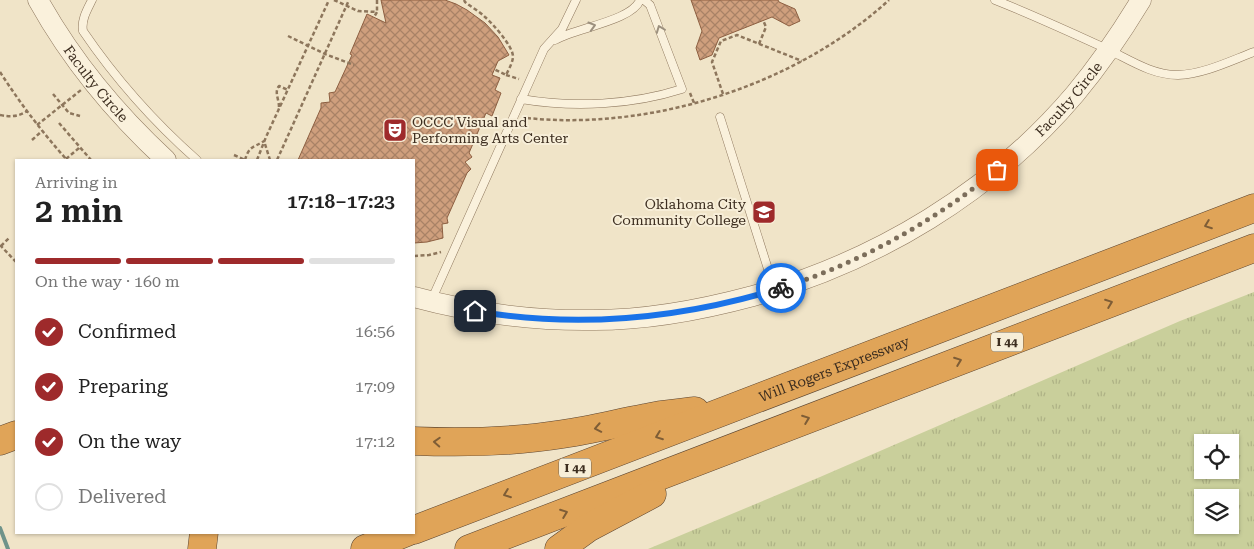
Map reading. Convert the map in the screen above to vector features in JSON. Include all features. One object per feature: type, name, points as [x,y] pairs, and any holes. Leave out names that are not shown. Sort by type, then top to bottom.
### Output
[{"type":"highway","name":"Will Rogers Expressway","points":[[415,530],[1254,208]]},
{"type":"highway","name":"I 44","points":[[469,549],[1254,248]]},
{"type":"highway","points":[[415,441],[457,442],[529,439],[604,427],[646,417],[737,406]]},
{"type":"highway","points":[[0,427],[15,421]]},
{"type":"highway","points":[[0,442],[15,435]]},
{"type":"highway","points":[[558,549],[588,528],[760,436]]},
{"type":"highway","points":[[202,549],[204,534]]},
{"type":"highway","points":[[364,549],[403,534]]},
{"type":"street","name":"Faculty Circle","points":[[38,0],[50,23],[96,87],[120,115],[165,159]]},
{"type":"street","name":"Faculty Circle","points":[[422,299],[462,309],[515,317],[554,320],[640,318],[685,312],[730,302],[775,290],[821,274],[895,239],[951,205],[1012,157],[1074,94],[1109,50],[1141,0]]},
{"type":"lane","points":[[92,0],[82,24],[88,38],[108,66],[141,105],[196,159]]},
{"type":"lane","points":[[422,299],[544,49],[562,29],[576,0]]},
{"type":"lane","points":[[547,45],[564,34],[600,24],[626,14],[635,9],[640,0]]},
{"type":"lane","points":[[521,99],[554,104],[586,104],[625,101],[667,94],[682,89],[650,5],[644,0]]},
{"type":"lane","points":[[995,0],[1155,72],[1176,75],[1187,74],[1206,70],[1254,52]]},
{"type":"lane","points":[[720,117],[775,290]]},
{"type":"path","points":[[257,159],[329,0]]},
{"type":"path","points":[[334,0],[358,11],[377,12]]},
{"type":"path","points":[[277,159],[349,0]]},
{"type":"path","points":[[374,17],[377,12],[376,0]]},
{"type":"path","points":[[464,0],[495,27],[512,53],[513,58],[506,74]]},
{"type":"path","points":[[527,118],[559,120],[621,118],[694,103],[724,94],[778,73],[802,61],[837,40],[889,0]]},
{"type":"path","points":[[759,44],[766,27],[763,20]]},
{"type":"path","points":[[724,94],[712,62],[721,41],[737,35],[802,61]]},
{"type":"path","points":[[288,36],[325,54],[354,65]]},
{"type":"path","points":[[494,69],[529,83]]},
{"type":"path","points":[[0,72],[27,111],[65,159]]},
{"type":"path","points":[[37,124],[85,86]]},
{"type":"path","points":[[280,108],[276,95],[277,88],[280,86],[288,90]]},
{"type":"path","points":[[53,94],[69,113],[80,116]]},
{"type":"path","points":[[0,115],[9,117],[27,111]]},
{"type":"path","points":[[58,124],[90,159]]},
{"type":"path","points":[[32,140],[42,131]]},
{"type":"path","points":[[245,159],[250,148],[264,141],[266,137]]},
{"type":"path","points":[[264,142],[270,159]]},
{"type":"path","points":[[67,159],[79,148]]},
{"type":"path","points":[[234,155],[243,159]]},
{"type":"path","points":[[10,237],[0,245],[15,261]]},
{"type":"path","points":[[415,256],[440,252]]},
{"type":"green space","points":[[1254,292],[1254,549],[648,549],[820,477],[1180,321]]},
{"type":"building","name":"OCCC Visual and Performing Arts Center","points":[[381,0],[445,0],[467,10],[485,23],[498,37],[509,55],[498,61],[492,75],[500,78],[495,90],[501,93],[492,116],[486,113],[469,153],[472,157],[465,162],[471,169],[467,173],[447,218],[448,223],[442,224],[443,238],[427,242],[415,243],[415,159],[298,159],[321,108],[321,103],[330,102],[329,93],[335,92],[352,55],[350,54],[367,14],[386,23]]},
{"type":"building","points":[[691,0],[778,0],[795,9],[800,21],[789,26],[772,17],[719,38],[712,55],[700,60],[696,48],[702,31]]},
{"type":"waterway","points":[[0,528],[8,549]]},
{"type":"way so far","points":[[781,288],[821,274],[895,239],[951,205],[997,170]]},
{"type":"place","name":"OCCC Visual and Performing Arts Center","points":[[395,130]]},
{"type":"place","name":"Oklahoma City Community College","points":[[764,212]]},
{"type":"route","points":[[475,311],[554,320],[640,318],[685,312],[781,288]]}]
